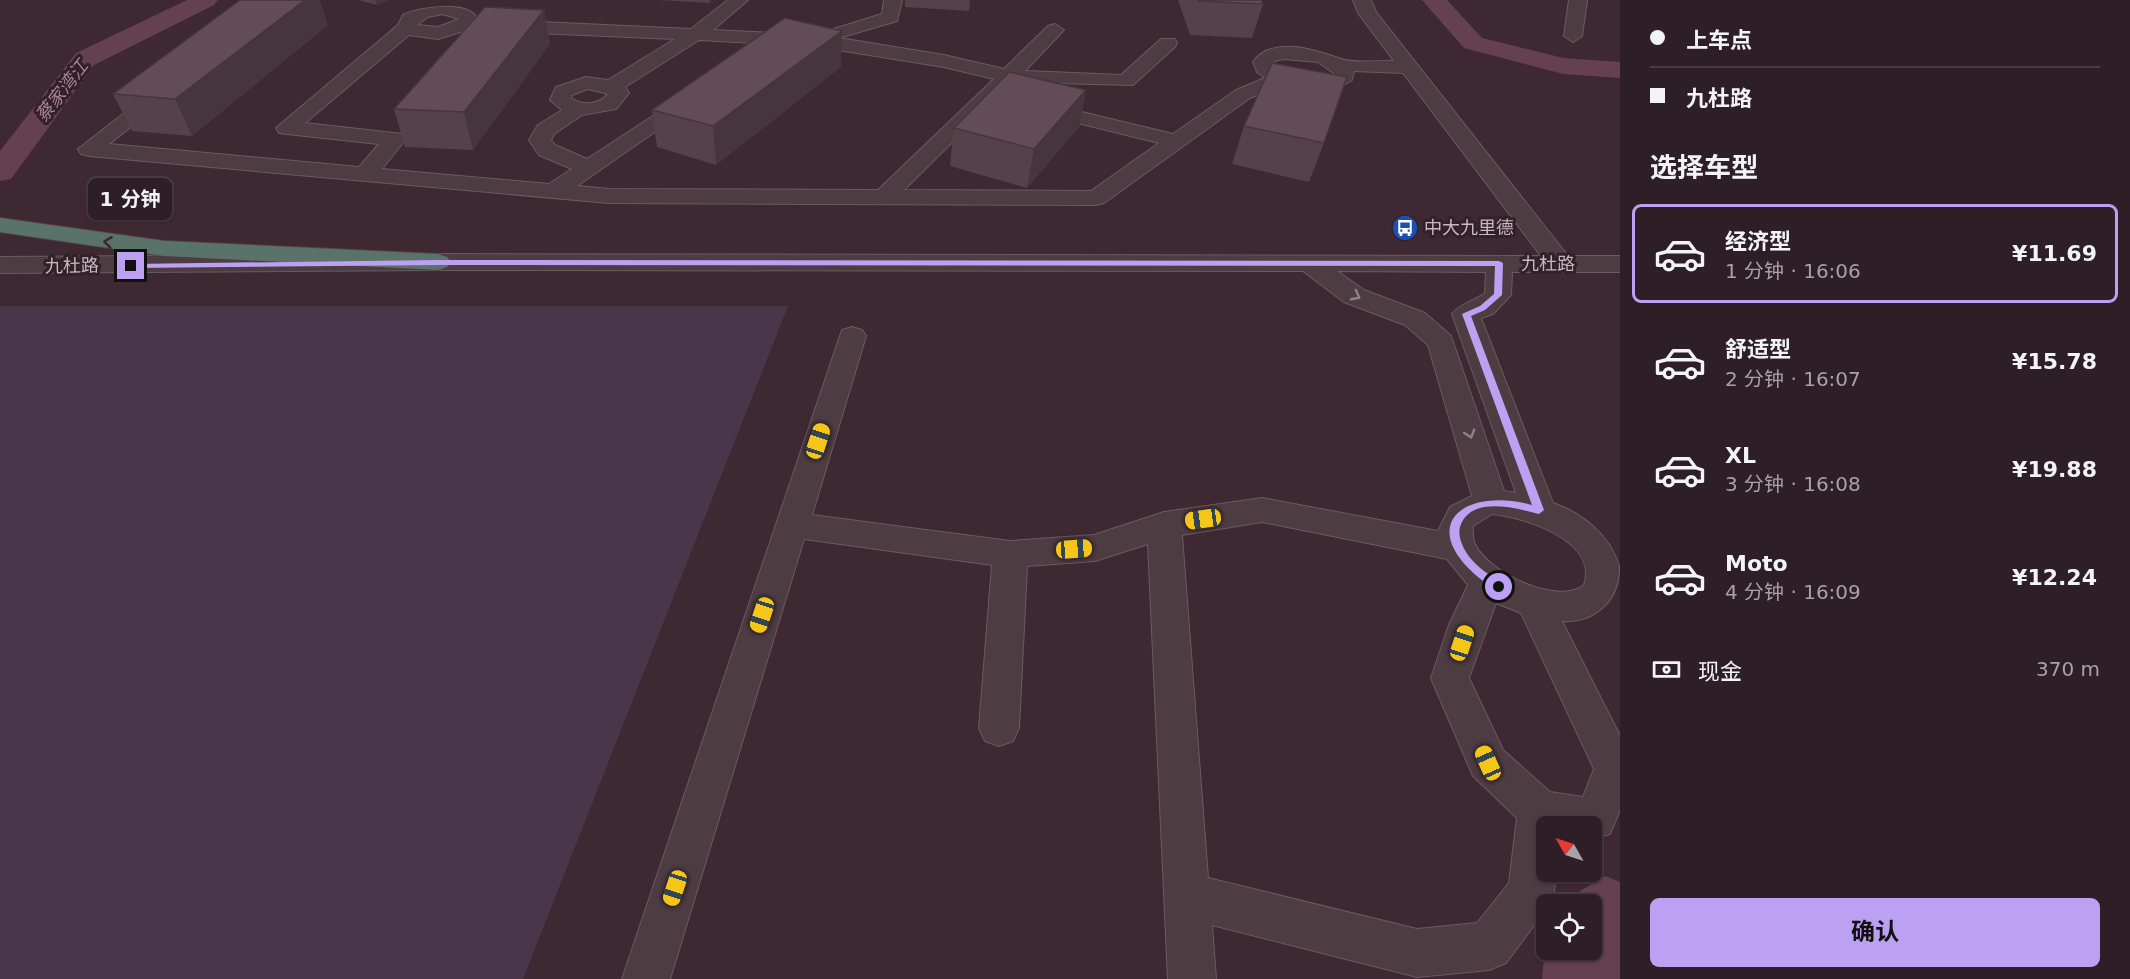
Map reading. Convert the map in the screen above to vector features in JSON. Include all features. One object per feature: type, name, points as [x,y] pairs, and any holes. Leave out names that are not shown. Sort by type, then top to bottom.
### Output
[{"type":"highway","points":[[7,226],[153,248],[238,255],[438,262]]},
{"type":"street","points":[[365,174],[394,139],[287,128],[407,27],[409,19],[452,0]]},
{"type":"street","points":[[589,168],[547,150],[540,140],[546,130],[578,109],[598,108],[614,101],[619,93],[612,86],[695,35],[739,0]]},
{"type":"street","points":[[758,56],[891,17],[893,0]]},
{"type":"street","points":[[1362,0],[1367,13],[1560,264]]},
{"type":"street","points":[[1573,36],[1578,0]]},
{"type":"street","points":[[433,10],[460,11],[468,17],[463,24]]},
{"type":"street","points":[[407,27],[427,33],[447,31],[463,24],[813,40],[944,61],[1007,76],[1126,81],[1168,43]]},
{"type":"street","points":[[885,196],[1055,30]]},
{"type":"street","points":[[1340,65],[1345,76],[1334,84],[1308,85],[1280,79],[1264,68],[1263,62],[1274,54],[1308,54],[1340,65],[1409,67]]},
{"type":"street","points":[[174,84],[89,149],[609,196],[1096,198],[1243,94],[1280,79]]},
{"type":"street","points":[[554,191],[708,89]]},
{"type":"street","points":[[987,96],[1176,141]]},
{"type":"street","name":"九杜路","points":[[0,265],[36,267],[438,262],[1620,264]]},
{"type":"street","points":[[1308,263],[1354,296],[1415,319],[1441,342],[1491,502]]},
{"type":"street","points":[[1499,263],[1498,295],[1483,308],[1466,314],[1539,510]]},
{"type":"street","points":[[646,979],[852,336]]},
{"type":"street","points":[[1491,502],[1514,504],[1539,510],[1564,522],[1586,538],[1613,570],[1598,598],[1582,605],[1560,607],[1535,603],[1510,594],[1488,580],[1469,564],[1458,548],[1454,531],[1459,517],[1471,507],[1491,502]]},
{"type":"street","points":[[791,525],[1010,554],[1095,548],[1164,525],[1262,510],[1458,548]]},
{"type":"street","points":[[1164,525],[1192,979]]},
{"type":"street","points":[[999,728],[1010,554]]},
{"type":"street","points":[[1488,580],[1468,625],[1450,678],[1488,763],[1540,811],[1595,819],[1615,769],[1535,603]]},
{"type":"street","points":[[1187,896],[1417,953],[1489,946],[1531,892],[1540,811]]},
{"type":"shaded area","points":[[0,306],[788,306],[523,979],[0,979]]},
{"type":"shaded area","points":[[1605,876],[1620,882],[1620,979],[1542,979],[1544,960],[1602,960],[1602,894],[1575,894],[1595,882],[1602,882],[1602,878]]},
{"type":"building","points":[[240,0],[305,0],[175,99],[113,94]]},
{"type":"building","points":[[1261,0],[1263,4],[1199,1]]},
{"type":"building","points":[[485,7],[544,10],[464,112],[394,109]]},
{"type":"building","points":[[785,18],[842,31],[713,126],[652,110]]},
{"type":"building","points":[[1272,63],[1347,77],[1324,143],[1244,126]]},
{"type":"building","points":[[1009,72],[1086,90],[1034,149],[954,128]]},
{"type":"waterway","name":"蔡家湾江","points":[[0,172],[85,59],[206,0]]},
{"type":"waterway","points":[[1434,0],[1473,43],[1563,66],[1620,70]]},
{"type":"place","name":"中大九里德","points":[[1405,228]]},
{"type":"route","points":[[131,266],[438,262],[1499,263],[1498,295],[1483,308],[1466,314],[1539,510],[1514,504],[1491,502],[1471,507],[1459,517],[1454,531],[1458,548],[1469,564],[1499,587]]}]
